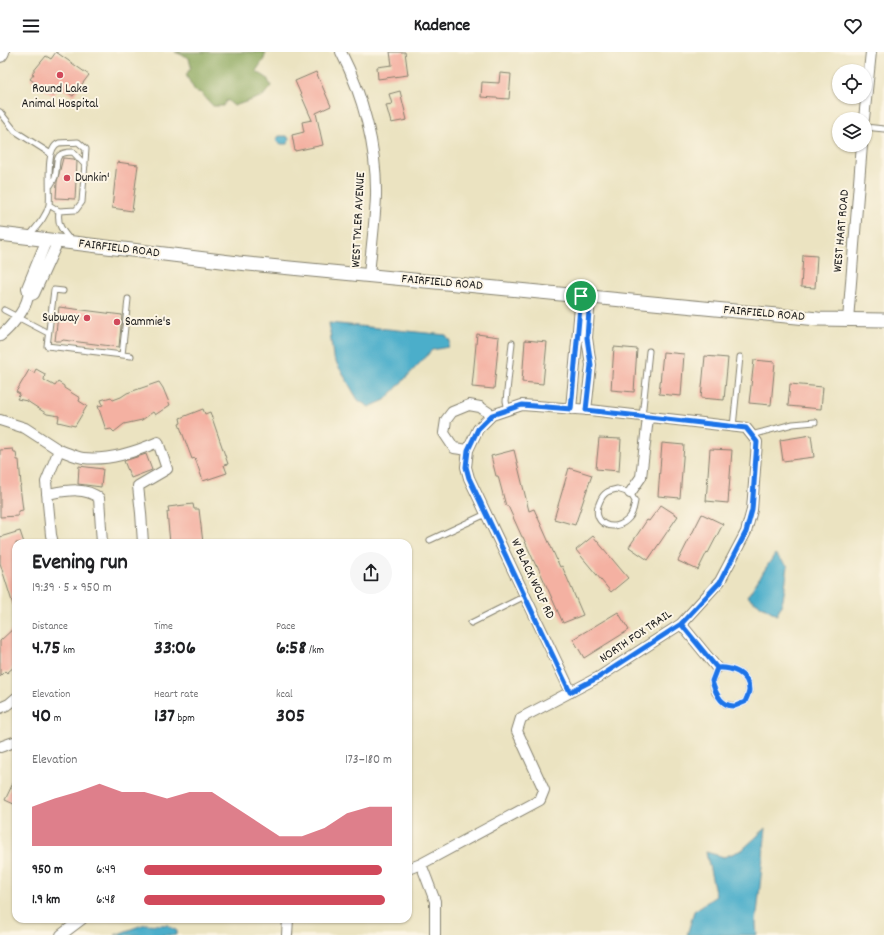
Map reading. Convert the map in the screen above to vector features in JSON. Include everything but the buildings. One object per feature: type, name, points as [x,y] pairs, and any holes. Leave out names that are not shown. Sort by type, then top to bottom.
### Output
[{"type":"street","name":"WEST TYLER AVENUE","points":[[341,52],[348,65],[363,109],[375,165],[376,196],[369,276]]},
{"type":"street","points":[[865,112],[871,52]]},
{"type":"street","name":"WEST HART ROAD","points":[[848,320],[861,152]]},
{"type":"street","name":"FAIRFIELD ROAD","points":[[0,234],[238,263],[369,276],[818,319],[884,320]]},
{"type":"street","points":[[0,336],[18,317],[29,296],[34,294],[52,240]]},
{"type":"street","points":[[568,409],[585,296]]},
{"type":"street","points":[[585,296],[587,338],[591,365],[586,410]]},
{"type":"street","points":[[492,415],[480,407],[469,405],[452,412],[446,420],[444,433],[454,448],[468,450],[478,429],[492,415],[522,405],[586,410],[746,428],[751,435]]},
{"type":"street","points":[[630,493],[641,477],[645,417]]},
{"type":"street","points":[[0,420],[24,428],[59,450],[82,458],[112,457],[137,451],[158,442],[167,469],[138,486],[142,513],[143,539]]},
{"type":"street","name":"NORTH FOX TRAIL","points":[[412,866],[421,864],[540,800],[544,790],[517,731],[521,718],[599,677],[681,624],[720,582],[746,532],[752,510],[757,442],[751,435]]},
{"type":"street","points":[[52,539],[46,482],[59,450]]},
{"type":"street","name":"W BLACK WOLF RD","points":[[468,450],[466,467],[469,478],[570,692]]},
{"type":"street","points":[[47,494],[71,490],[93,493],[99,498],[102,539]]},
{"type":"street","points":[[681,624],[717,668]]},
{"type":"street","points":[[0,708],[12,701]]},
{"type":"street","points":[[0,747],[12,743]]},
{"type":"street","points":[[421,864],[435,901],[435,935]]},
{"type":"street","points":[[61,935],[77,923]]},
{"type":"street","points":[[287,935],[288,923]]},
{"type":"lane","points":[[0,112],[15,131],[51,154]]},
{"type":"lane","points":[[872,128],[884,129]]},
{"type":"lane","points":[[28,237],[43,219],[49,205],[51,154],[55,146],[59,143],[78,142],[86,149],[82,202],[76,210],[59,211],[49,205]]},
{"type":"lane","points":[[49,188],[55,178],[57,158],[59,155],[67,152],[73,152],[84,165]]},
{"type":"lane","points":[[59,211],[58,220],[62,230],[72,243]]},
{"type":"lane","points":[[63,291],[54,290],[46,346],[131,356]]},
{"type":"lane","points":[[122,355],[128,299]]},
{"type":"lane","points":[[2,310],[48,333]]},
{"type":"lane","points":[[508,410],[506,401],[512,343]]},
{"type":"lane","points":[[645,417],[649,351]]},
{"type":"lane","points":[[733,427],[740,357]]},
{"type":"lane","points":[[751,435],[793,424],[815,422]]},
{"type":"lane","points":[[617,489],[630,493],[635,501],[630,518],[616,526],[608,526],[603,524],[597,513],[603,495],[608,491],[617,489]]},
{"type":"lane","points":[[430,540],[486,514]]},
{"type":"lane","points":[[471,623],[525,596]]},
{"type":"lane","points":[[717,668],[727,668],[738,671],[747,682],[749,692],[745,702],[735,706],[725,704],[715,693],[712,681],[717,668]]},
{"type":"green space","points":[[175,52],[266,52],[264,59],[256,71],[267,78],[271,86],[263,96],[234,106],[227,100],[223,106],[213,106],[201,93],[195,91],[186,75],[191,67],[189,58]]},
{"type":"water","points":[[279,136],[287,136],[289,139],[288,144],[279,144],[276,140]]},
{"type":"water","points":[[329,323],[446,335],[450,341],[448,347],[432,350],[385,400],[369,407],[358,400],[333,357]]},
{"type":"water","points":[[775,554],[788,566],[783,600],[777,615],[747,597]]},
{"type":"water","points":[[766,828],[756,924],[757,935],[687,935],[694,911],[716,896],[706,852],[724,857],[742,850]]},
{"type":"water","points":[[145,924],[168,925],[177,931],[177,935],[115,935]]},
{"type":"place","name":"Round Lake Animal Hospital","points":[[60,75]]},
{"type":"place","name":"Dunkin'","points":[[67,178]]},
{"type":"place","name":"Subway","points":[[87,318]]},
{"type":"place","name":"Sammie's","points":[[117,322]]},
{"type":"route","points":[[581,296],[571,409],[522,405],[492,415],[478,429],[468,450],[466,467],[469,478],[570,692],[599,677],[681,624],[717,668],[727,668],[738,671],[747,682],[749,692],[745,702],[735,706],[725,704],[715,693],[712,681],[717,668],[681,624],[720,582],[746,532],[752,510],[757,442],[746,428],[586,410],[591,365],[587,338],[590,297],[581,296]]}]
